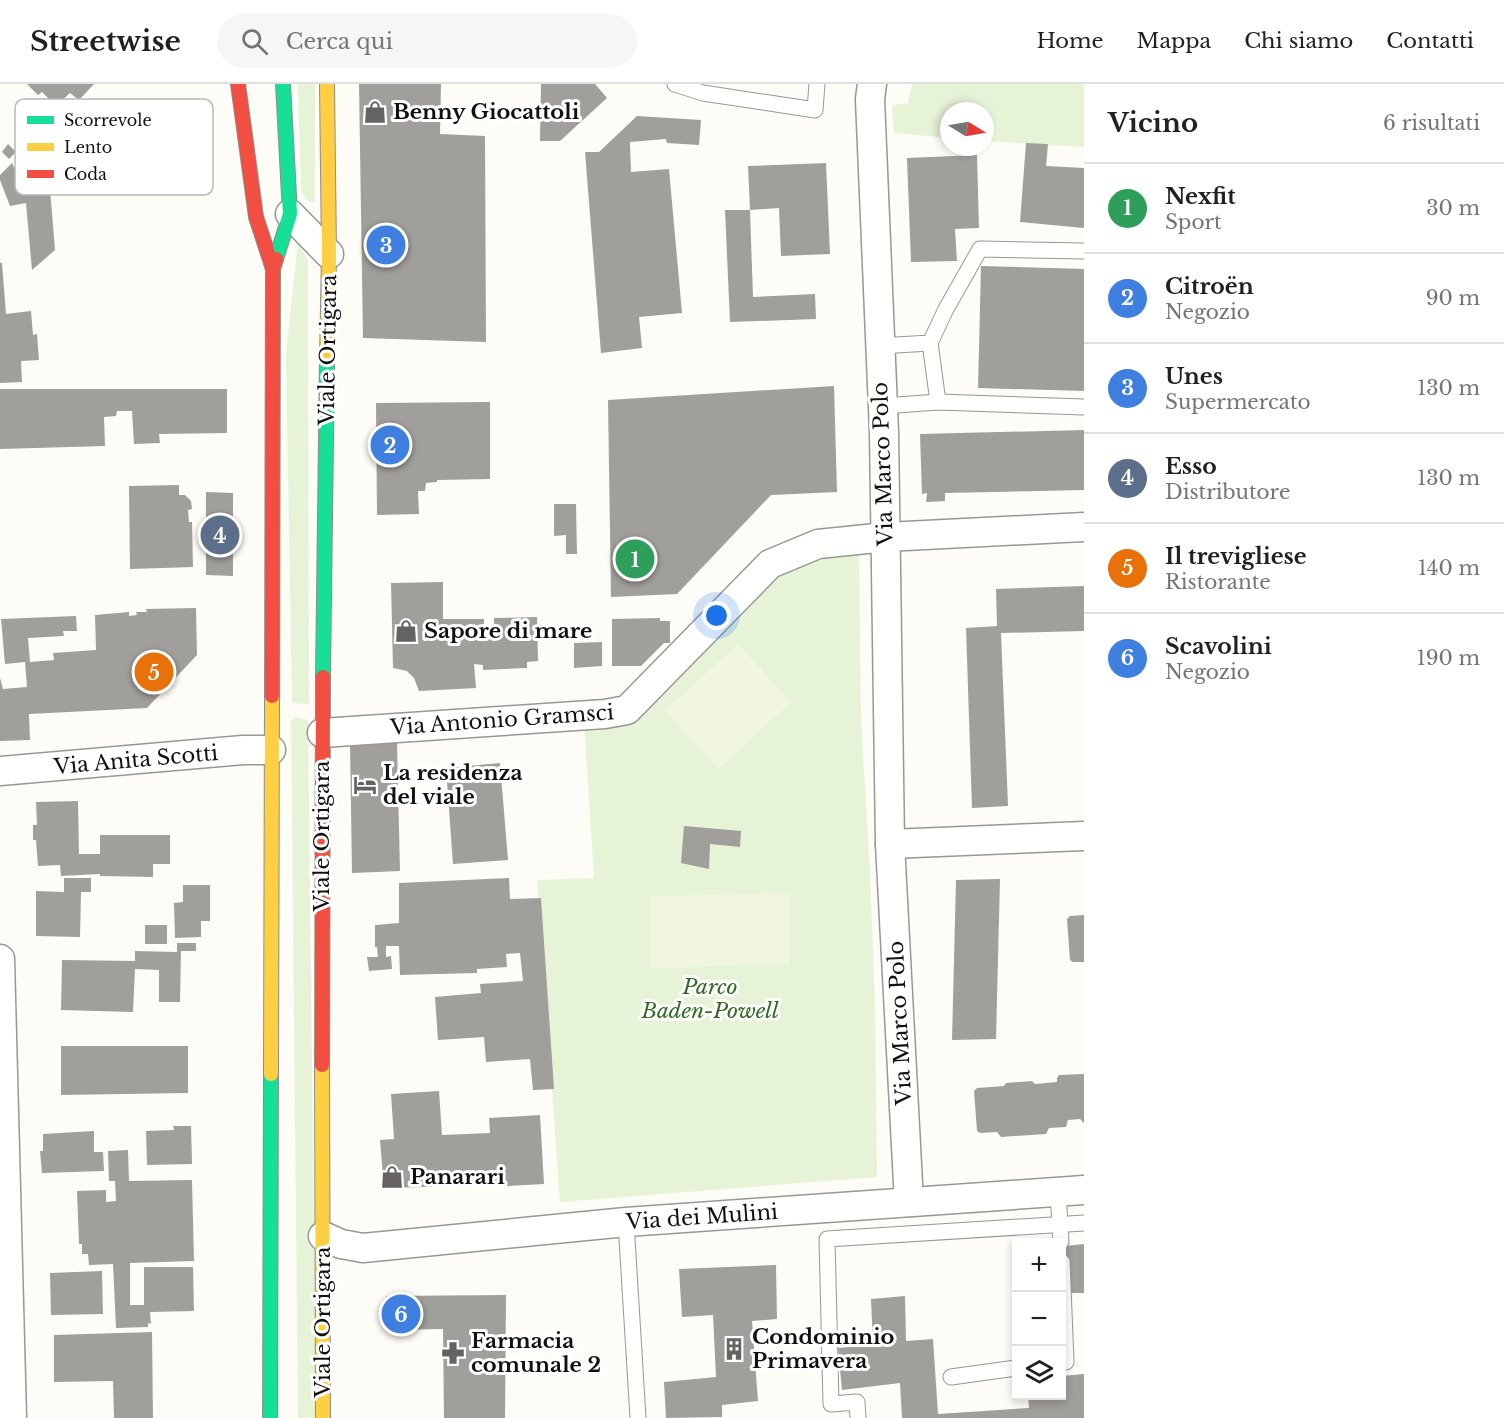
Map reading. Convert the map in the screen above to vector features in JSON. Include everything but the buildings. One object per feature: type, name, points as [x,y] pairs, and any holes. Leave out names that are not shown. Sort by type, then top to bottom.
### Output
[{"type":"main road","points":[[238,84],[256,217],[273,270]]},
{"type":"main road","points":[[270,1418],[273,270],[290,214],[283,84]]},
{"type":"main road","name":"Viale Ortigara","points":[[323,1418],[322,733],[329,254],[327,84]]},
{"type":"street","name":"Via Marco Polo","points":[[872,84],[870,99],[883,406],[890,844],[909,1202]]},
{"type":"street","name":"Viale Ortigara","points":[[290,214],[329,254]]},
{"type":"street","name":"Via Antonio Gramsci","points":[[322,733],[605,714],[627,710],[770,564],[818,544],[886,537],[1084,527]]},
{"type":"street","name":"Via Anita Scotti","points":[[0,771],[243,750],[272,750]]},
{"type":"street","points":[[890,844],[1084,836]]},
{"type":"street","points":[[0,959],[2,1120],[12,1418]]},
{"type":"street","name":"Via dei Mulini","points":[[323,1236],[341,1244],[363,1248],[626,1222],[1071,1191]]},
{"type":"lane","points":[[675,84],[703,93],[815,110],[817,84]]},
{"type":"lane","points":[[938,402],[930,343],[945,309],[980,249],[1084,251]]},
{"type":"lane","points":[[879,346],[930,343]]},
{"type":"lane","points":[[883,406],[938,402],[1084,407]]},
{"type":"lane","points":[[1061,1238],[1060,1225],[1071,1191]]},
{"type":"lane","points":[[626,1222],[638,1418]]},
{"type":"lane","points":[[858,1418],[856,1402],[831,1404],[827,1239],[1084,1223]]},
{"type":"lane","points":[[1063,1292],[1065,1346]]},
{"type":"lane","points":[[951,1377],[1012,1369]]},
{"type":"green space","points":[[298,84],[315,84],[315,203],[306,200],[301,191]]},
{"type":"green space","points":[[912,84],[1084,84],[1084,147],[994,142],[994,102],[940,102],[940,137],[894,133],[892,105],[908,103]]},
{"type":"green space","points":[[298,242],[308,261],[309,704],[292,703],[286,354]]},
{"type":"green space","name":"Parco Baden-Powell","points":[[831,550],[859,552],[861,720],[875,1005],[877,1177],[560,1202],[537,880],[594,878],[584,721],[598,722],[776,575]]},
{"type":"green space","points":[[738,644],[791,702],[719,769],[665,711]]},
{"type":"green space","points":[[295,717],[308,720],[316,1418],[298,1418],[291,721]]},
{"type":"green space","points":[[790,893],[790,964],[651,968],[651,896]]},
{"type":"traffic: fast","points":[[276,259],[290,214],[283,84]]},
{"type":"traffic: fast","points":[[323,677],[327,359]]},
{"type":"traffic: fast","points":[[270,1418],[271,1074]]},
{"type":"traffic: slow","points":[[327,84],[329,254],[327,359]]},
{"type":"traffic: slow","points":[[271,1074],[272,696]]},
{"type":"traffic: slow","points":[[322,1065],[323,1418]]},
{"type":"traffic: jam","points":[[238,84],[256,217],[273,269]]},
{"type":"traffic: jam","points":[[272,696],[273,269],[276,259]]},
{"type":"traffic: jam","points":[[322,1065],[323,677]]},
{"type":"place","name":"Benny Giocattoli","points":[[375,112]]},
{"type":"place","name":"Unes","points":[[386,245]]},
{"type":"place","name":"Citroën","points":[[390,445]]},
{"type":"place","name":"Esso","points":[[220,535]]},
{"type":"place","name":"Nexfit","points":[[635,559]]},
{"type":"place","name":"Sapore di mare","points":[[406,631]]},
{"type":"place","name":"Il trevigliese","points":[[154,672]]},
{"type":"place","name":"La residenza del viale","points":[[365,785]]},
{"type":"place","name":"Panarari","points":[[392,1177]]},
{"type":"place","name":"Scavolini","points":[[401,1314]]},
{"type":"place","name":"Condominio Primavera","points":[[734,1349]]},
{"type":"place","name":"Farmacia comunale 2","points":[[453,1353]]}]
